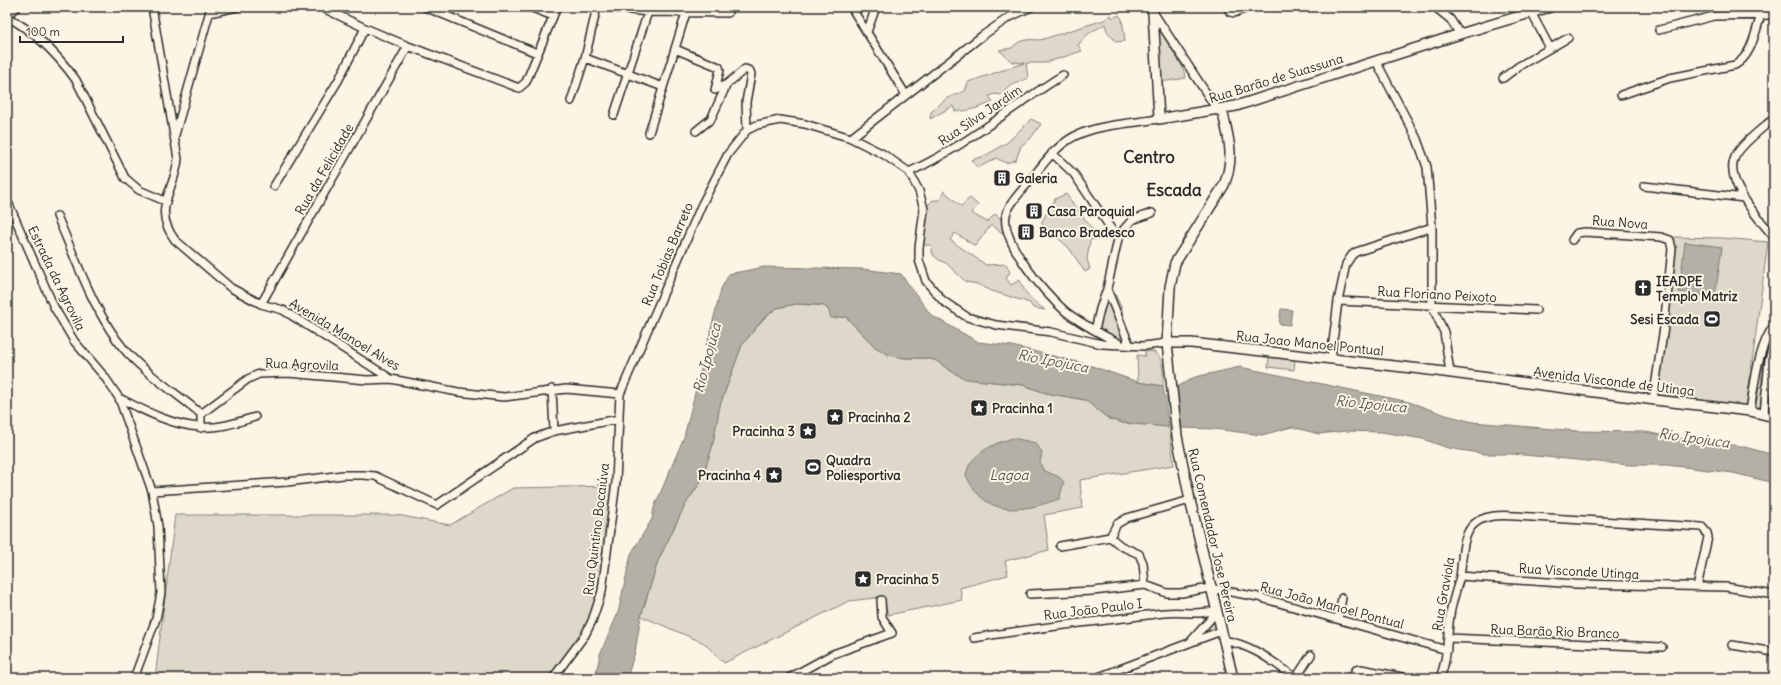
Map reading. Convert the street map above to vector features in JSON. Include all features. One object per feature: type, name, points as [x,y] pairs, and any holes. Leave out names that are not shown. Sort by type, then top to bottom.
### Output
[{"type":"street","points":[[17,7],[7,16],[34,33],[67,67],[76,80],[125,178],[139,190],[165,201]]},
{"type":"street","name":"Avenida Manoel Alves","points":[[152,7],[178,158],[177,168],[165,201],[165,220],[168,232],[175,240],[231,288],[261,304],[283,310],[391,379],[458,392],[504,397],[552,389],[595,390],[620,394]]},
{"type":"street","points":[[174,138],[210,10],[237,7]]},
{"type":"street","points":[[321,7],[408,46],[515,87],[524,85],[557,7]]},
{"type":"street","points":[[425,7],[537,53]]},
{"type":"street","points":[[530,7],[553,16]]},
{"type":"street","points":[[571,100],[585,58],[597,7]]},
{"type":"street","points":[[608,7],[648,12],[667,10],[686,13],[728,13]]},
{"type":"street","points":[[851,7],[906,95]]},
{"type":"street","points":[[867,32],[876,7]]},
{"type":"street","points":[[851,138],[996,26],[1031,7]]},
{"type":"street","points":[[1227,7],[1230,12],[1234,13],[1249,7]]},
{"type":"street","points":[[1435,7],[1450,19],[1460,34]]},
{"type":"street","name":"Rua Barão de Suassuna","points":[[1159,119],[1220,110],[1376,62],[1533,10],[1550,7]]},
{"type":"street","points":[[1152,9],[1220,110]]},
{"type":"street","points":[[1126,346],[1076,318],[1056,302],[1022,262],[1009,236],[1006,215],[1024,188],[1052,153],[1063,144],[1081,133],[1105,127],[1159,119],[1152,9]]},
{"type":"street","points":[[1533,10],[1550,48]]},
{"type":"street","points":[[614,115],[648,12]]},
{"type":"street","points":[[649,133],[686,13]]},
{"type":"street","points":[[1621,95],[1670,78],[1735,65],[1741,62],[1746,57],[1760,15]]},
{"type":"street","points":[[1659,30],[1703,18],[1774,15]]},
{"type":"street","points":[[274,186],[338,81],[365,28]]},
{"type":"street","points":[[1503,78],[1519,66],[1568,38]]},
{"type":"street","name":"Rua da Felicidade","points":[[261,304],[408,46]]},
{"type":"street","points":[[675,49],[719,67],[720,70],[715,90],[727,84],[745,69],[750,72],[746,102],[747,130],[768,122],[792,121],[851,138],[883,154],[909,172],[919,190],[924,209],[918,248],[921,270],[929,286],[943,302],[967,317],[990,323],[1051,332],[1091,343],[1126,346],[1167,343]]},
{"type":"street","points":[[585,58],[663,87]]},
{"type":"street","points":[[1376,62],[1423,153],[1430,181],[1432,227],[1432,306],[1444,332],[1450,372]]},
{"type":"street","name":"Rua Silva Jardim","points":[[909,172],[934,161],[988,127],[1024,99],[1063,75]]},
{"type":"street","points":[[696,131],[711,120],[727,84]]},
{"type":"street","name":"Rua Comendador Jose Pereira","points":[[1220,110],[1230,151],[1228,174],[1224,185],[1175,263],[1170,287],[1167,343],[1177,436],[1210,588],[1233,678]]},
{"type":"street","points":[[1774,118],[1741,148],[1732,164],[1733,172],[1744,198],[1774,237]]},
{"type":"street","name":"Rua Tobias Barreto","points":[[620,394],[702,204],[728,154],[747,130]]},
{"type":"street","points":[[1052,153],[1074,174],[1118,239]]},
{"type":"street","points":[[1644,186],[1744,198]]},
{"type":"street","name":"Estrada da Agrovila","points":[[7,200],[54,306],[74,342],[104,376],[119,398],[152,491],[158,526],[162,593],[156,619],[134,678]]},
{"type":"street","points":[[1096,330],[1118,239],[1132,220],[1152,213]]},
{"type":"street","points":[[57,216],[98,308],[112,334],[124,350],[201,414],[201,428]]},
{"type":"street","points":[[1331,358],[1338,301],[1346,264],[1352,255],[1432,227]]},
{"type":"street","name":"Rua Nova","points":[[1572,240],[1577,233],[1585,232],[1661,237],[1670,240],[1672,249],[1664,327],[1653,400]]},
{"type":"street","points":[[1107,289],[1126,346]]},
{"type":"street","name":"Rua Floriano Peixoto","points":[[1338,301],[1536,310]]},
{"type":"street","points":[[1750,411],[1760,356],[1764,344],[1774,325]]},
{"type":"street","points":[[1764,414],[1769,360],[1774,342]]},
{"type":"street","name":"Rua Joao Manoel Pontual","points":[[1167,343],[1191,343],[1450,372]]},
{"type":"street","name":"Avenida Visconde de Utinga","points":[[1450,372],[1653,400],[1750,411],[1774,417]]},
{"type":"street","name":"Rua Agrovila","points":[[201,414],[248,379],[259,374],[288,373],[368,380],[391,379]]},
{"type":"street","points":[[552,389],[554,431]]},
{"type":"street","name":"Rua Quintino Bocaiúva","points":[[553,678],[585,635],[598,606],[605,570],[616,482],[620,394]]},
{"type":"street","points":[[119,398],[160,417],[177,423],[201,428],[222,426],[255,417]]},
{"type":"street","points":[[152,491],[287,482],[343,475],[375,476],[437,505],[528,442],[554,431],[620,419]]},
{"type":"street","points":[[1110,537],[1117,524],[1127,518],[1190,500]]},
{"type":"street","name":"Rua Graviola","points":[[1440,678],[1444,668],[1453,598],[1460,576],[1467,533],[1473,525],[1480,520],[1502,515],[1698,526],[1705,529],[1708,537],[1697,587]]},
{"type":"street","points":[[1030,594],[1093,591],[1145,585],[1143,563],[1139,554],[1121,546],[1110,537],[1060,546]]},
{"type":"street","name":"Rua Visconde Utinga","points":[[1460,576],[1575,584],[1726,587],[1774,596]]},
{"type":"street","name":"Rua João Manoel Pontual","points":[[1145,585],[1161,592],[1174,593],[1210,588],[1258,596],[1447,650]]},
{"type":"street","points":[[1338,618],[1342,598]]},
{"type":"street","points":[[789,678],[833,654],[892,633],[882,617],[881,600]]},
{"type":"street","points":[[1191,641],[1216,612]]},
{"type":"street","name":"Rua João Paulo I","points":[[974,638],[1011,631],[1168,613],[1202,614],[1216,612]]},
{"type":"street","points":[[1096,678],[1191,641],[1222,636],[1257,650],[1296,678],[1311,655]]},
{"type":"street","name":"Rua Barão Rio Branco","points":[[1448,638],[1662,648]]},
{"type":"street","points":[[1732,645],[1774,652]]},
{"type":"street","points":[[1351,678],[1356,670],[1368,669],[1407,678]]},
{"type":"shaded area","points":[[1111,15],[1113,18],[1119,15],[1122,19],[1125,41],[1116,42],[1107,31],[1105,24],[1088,34],[1078,45],[1082,51],[1045,63],[1026,63],[1028,78],[1010,86],[1001,95],[995,94],[989,96],[993,102],[965,111],[955,111],[953,106],[930,119],[931,112],[947,98],[965,91],[968,82],[1024,63],[1012,62],[999,50],[1012,48],[1024,40],[1040,40],[1104,20]]},
{"type":"shaded area","points":[[1159,29],[1182,66],[1186,78],[1161,82]]},
{"type":"shaded area","points":[[1031,119],[1041,124],[1031,138],[1021,146],[1016,160],[1006,163],[996,158],[978,168],[971,160],[985,156],[1008,142]]},
{"type":"shaded area","points":[[944,191],[961,206],[970,198],[978,205],[971,213],[987,222],[995,214],[1008,224],[1010,238],[991,225],[975,246],[955,233],[950,240],[986,265],[1006,264],[1010,272],[1006,278],[1011,285],[1020,280],[1027,294],[1033,301],[1045,310],[1033,308],[1030,303],[992,291],[977,284],[966,282],[946,263],[933,255],[931,245],[923,245],[927,206],[933,200],[940,200]]},
{"type":"shaded area","points":[[1066,194],[1096,234],[1097,239],[1090,240],[1087,259],[1090,269],[1085,272],[1069,248],[1041,223],[1055,199]]},
{"type":"shaded area","name":"Sesi Escada","points":[[1675,237],[1723,238],[1768,242],[1746,408],[1658,395]]},
{"type":"shaded area","points":[[1108,279],[1121,307],[1128,337],[1115,338],[1096,329]]},
{"type":"shaded area","points":[[796,304],[826,306],[835,319],[840,316],[846,317],[875,347],[904,358],[924,358],[935,360],[954,373],[975,380],[1023,385],[1046,393],[1085,400],[1109,419],[1123,423],[1169,427],[1174,465],[1080,480],[1082,508],[1044,515],[1049,550],[1005,561],[1008,575],[960,588],[962,600],[888,615],[883,597],[849,601],[724,663],[704,643],[641,616],[658,561],[685,505],[700,483],[712,448],[720,405],[742,345],[764,318],[777,308]]},
{"type":"shaded area","points":[[1150,351],[1155,353],[1161,360],[1163,370],[1163,386],[1138,382],[1137,355],[1145,356],[1145,352]]},
{"type":"shaded area","points":[[1766,351],[1763,383],[1761,384],[1764,352]]},
{"type":"shaded area","points":[[1269,357],[1295,359],[1294,370],[1268,367]]},
{"type":"shaded area","points":[[1761,386],[1763,388],[1760,407],[1758,408],[1756,405],[1759,387]]},
{"type":"shaded area","points":[[613,486],[599,596],[584,639],[552,678],[155,678],[175,515],[397,515],[450,525],[513,488]]},
{"type":"shaded area","points":[[1215,617],[1220,635],[1199,635]]},
{"type":"water","points":[[1685,242],[1722,247],[1715,297],[1679,292]]},
{"type":"water","points":[[764,267],[863,269],[901,274],[931,315],[978,342],[1012,346],[1086,364],[1138,382],[1163,386],[1169,427],[1123,423],[1109,419],[1085,400],[1046,393],[1023,385],[966,379],[935,360],[924,358],[904,358],[889,355],[875,347],[846,317],[831,318],[828,309],[822,305],[796,304],[777,308],[764,318],[742,345],[720,405],[712,448],[700,483],[685,505],[658,561],[641,616],[635,652],[627,678],[595,678],[600,654],[618,613],[631,554],[652,519],[654,508],[684,437],[721,289],[729,274]]},
{"type":"water","points":[[1281,309],[1292,310],[1290,325],[1279,324]]},
{"type":"water","points":[[1240,367],[1409,402],[1446,415],[1473,422],[1577,431],[1646,432],[1675,438],[1741,446],[1774,455],[1774,483],[1733,473],[1667,465],[1630,465],[1513,454],[1485,454],[1448,448],[1423,439],[1382,432],[1346,431],[1319,434],[1292,427],[1262,435],[1214,429],[1181,428],[1177,387],[1195,377]]},
{"type":"water","name":"Lagoa","points":[[1013,438],[1036,443],[1042,453],[1040,462],[1043,470],[1059,477],[1064,482],[1059,499],[1032,507],[1018,509],[1006,508],[994,505],[983,499],[974,489],[966,475],[971,462],[985,450]]},
{"type":"waterway","name":"Rio Ipojuca","points":[[1150,400],[1195,405]]},
{"type":"place","name":"Galeria","points":[[1002,178]]},
{"type":"place","name":"Casa Paroquial","points":[[1034,211]]},
{"type":"place","name":"Banco Bradesco","points":[[1026,232]]},
{"type":"place","name":"IEADPE Templo Matriz","points":[[1643,288]]},
{"type":"place","name":"Sesi Escada","points":[[1712,319]]},
{"type":"place","name":"Pracinha 1","points":[[979,408]]},
{"type":"place","name":"Pracinha 2","points":[[835,417]]},
{"type":"place","name":"Pracinha 3","points":[[808,431]]},
{"type":"place","name":"Quadra Poliesportiva","points":[[813,467]]},
{"type":"place","name":"Pracinha 4","points":[[774,475]]},
{"type":"place","name":"Pracinha 5","points":[[863,579]]},
{"type":"district","name":"Centro","points":[[1149,157]]},
{"type":"district","name":"Escada","points":[[1174,190]]}]
